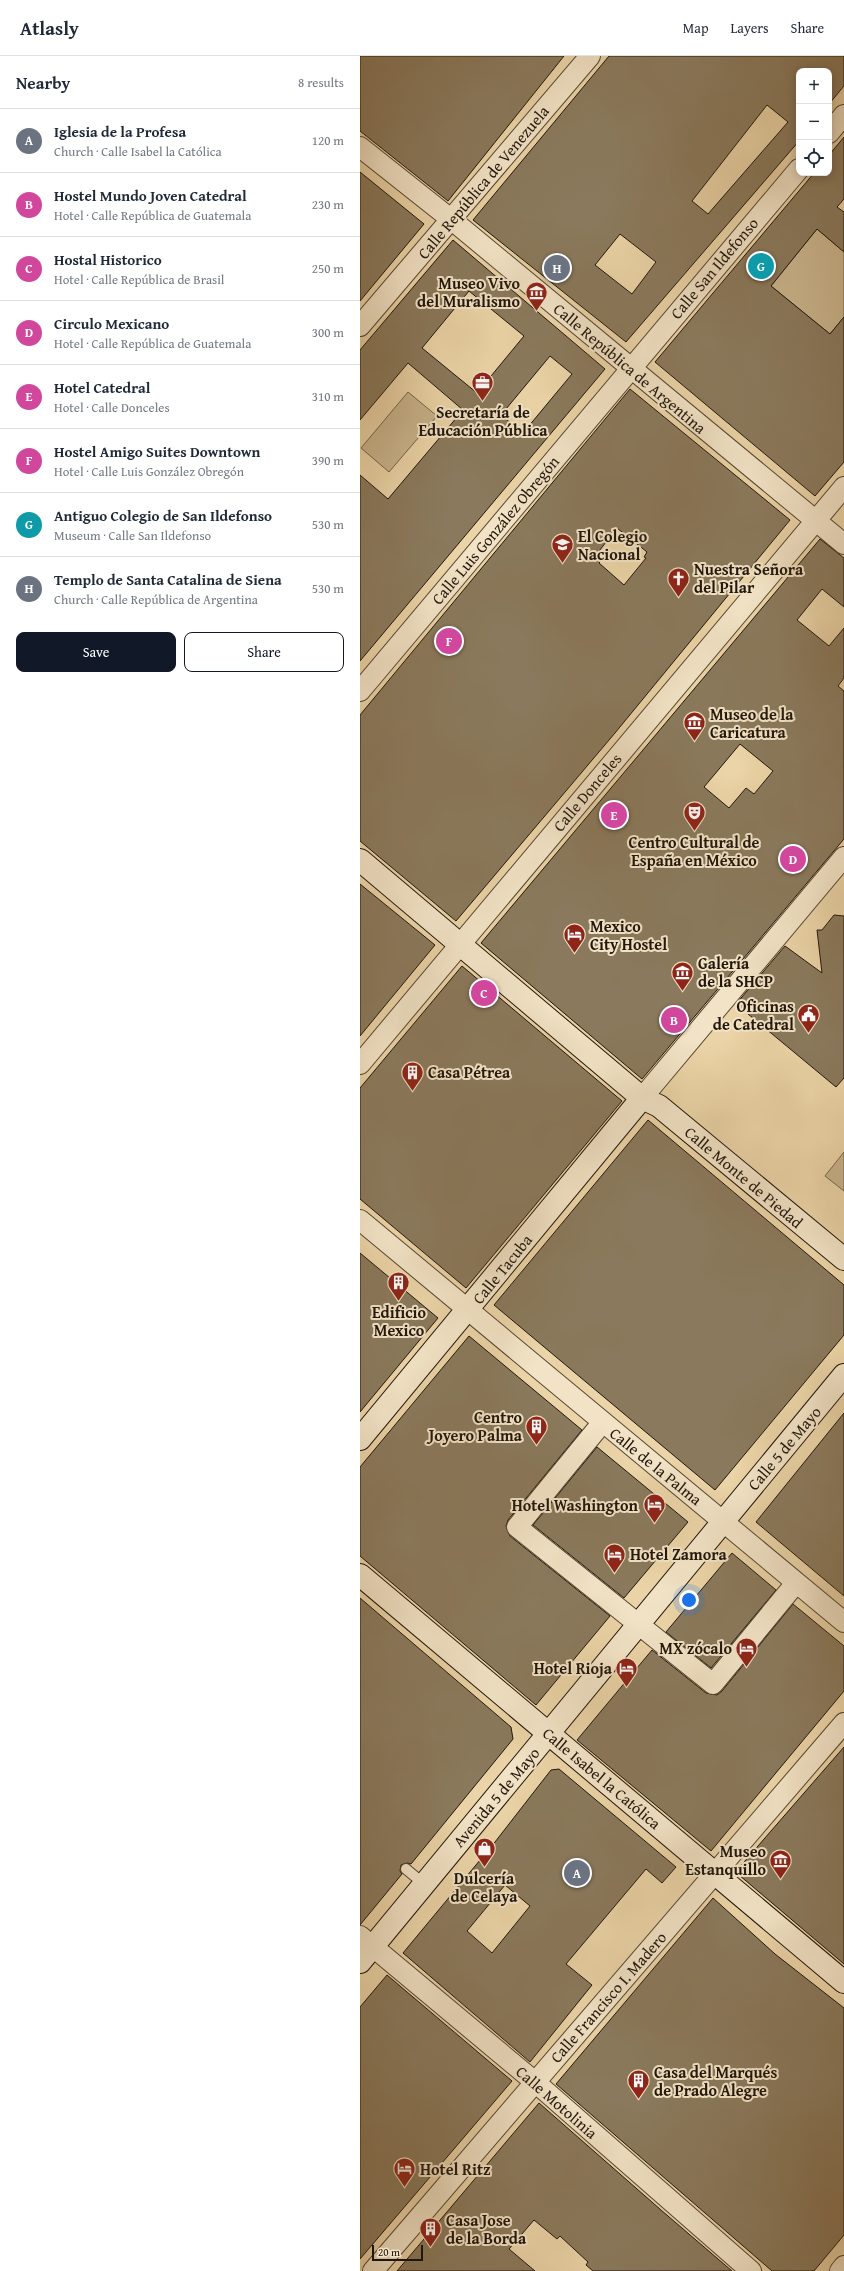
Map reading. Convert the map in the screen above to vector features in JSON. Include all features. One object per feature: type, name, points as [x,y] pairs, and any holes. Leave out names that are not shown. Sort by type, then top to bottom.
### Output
[{"type":"street","name":"Calle República de Venezuela","points":[[360,326],[452,220],[590,56]]},
{"type":"street","points":[[832,129],[844,115]]},
{"type":"street","name":"Calle República de Argentina","points":[[360,147],[452,220],[844,544]]},
{"type":"street","name":"Calle San Ildefonso","points":[[630,368],[796,172]]},
{"type":"street","name":"Calle Luis González Obregón","points":[[360,691],[630,368]]},
{"type":"street","name":"Calle Donceles","points":[[360,1064],[461,946],[550,837],[844,487]]},
{"type":"street","points":[[642,1098],[844,857]]},
{"type":"street","name":"Calle Monte de Piedad","points":[[360,860],[642,1098],[659,1106],[844,1259]]},
{"type":"street","name":"Calle Tacuba","points":[[360,1439],[642,1098]]},
{"type":"street","name":"Calle de la Palma","points":[[360,1220],[602,1423],[724,1521],[844,1622]]},
{"type":"street","name":"Calle 5 de Mayo","points":[[724,1521],[844,1375]]},
{"type":"street","points":[[602,1423],[517,1527],[638,1626],[660,1640],[713,1684],[796,1583]]},
{"type":"street","name":"Avenida 5 de Mayo","points":[[364,1948],[424,1884],[724,1521]]},
{"type":"street","name":"Calle Isabel la Católica","points":[[360,1575],[844,1982]]},
{"type":"street","name":"Calle Francisco I. Madero","points":[[372,2271],[844,1723]]},
{"type":"street","name":"Calle Motolinia","points":[[364,1948],[535,2082],[751,2271]]},
{"type":"street","points":[[840,2271],[844,2266]]},
{"type":"lane","points":[[406,1870],[424,1884]]},
{"type":"shaded area","points":[[817,229],[844,252],[844,317],[830,334],[771,286]]},
{"type":"shaded area","points":[[408,392],[437,416],[389,472],[361,448]]},
{"type":"shaded area","points":[[844,1152],[844,1191],[825,1176]]},
{"type":"building","points":[[360,56],[564,56],[448,201],[360,131]]},
{"type":"building","points":[[609,56],[844,56],[844,86],[832,100],[832,68],[796,68],[796,144],[626,342],[473,220]],"holes":[[[767,105],[788,122],[708,214],[692,201]],[[620,234],[656,262],[632,294],[595,265]]]},
{"type":"building","points":[[844,137],[844,199],[837,207],[844,212],[844,252],[817,229],[771,286],[830,334],[844,317],[844,462],[815,496],[655,362],[811,176],[832,176],[832,151]]},
{"type":"building","points":[[360,172],[424,224],[360,301]]},
{"type":"building","name":"Secretaría de Educación Pública","points":[[453,240],[605,369],[360,661],[360,475],[388,499],[463,410],[408,363],[360,420],[360,350]],"holes":[[[469,291],[524,336],[477,393],[422,348]],[[550,356],[572,374],[523,433],[501,415]]]},
{"type":"building","points":[[630,389],[790,520],[615,733],[456,921],[360,841],[360,715]],"holes":[[[617,528],[647,552],[644,557],[646,558],[624,585],[599,563],[602,560],[596,555]]]},
{"type":"building","points":[[820,539],[844,558],[844,607],[822,589],[797,620],[829,646],[844,628],[844,678],[838,686],[844,691],[844,839],[642,1079],[481,943]],"holes":[[[740,744],[773,771],[754,794],[746,788],[729,808],[704,787]]]},
{"type":"building","points":[[360,884],[435,945],[360,1036]]},
{"type":"building","points":[[834,915],[844,916],[844,1078],[836,1087],[736,1004],[785,946],[822,973],[817,930],[822,930]]},
{"type":"building","points":[[462,966],[622,1101],[466,1288],[360,1199],[360,1088]]},
{"type":"building","points":[[648,1120],[844,1285],[844,1335],[715,1490],[494,1305]]},
{"type":"building","points":[[360,1253],[438,1318],[360,1412]]},
{"type":"building","points":[[469,1336],[582,1430],[508,1520],[506,1526],[510,1536],[610,1616],[536,1705],[360,1556],[360,1467]]},
{"type":"building","points":[[844,1413],[844,1596],[756,1522]]},
{"type":"building","points":[[597,1447],[688,1522],[624,1598],[533,1525]]},
{"type":"building","points":[[732,1553],[776,1590],[711,1668],[666,1632]]},
{"type":"building","points":[[360,1598],[511,1727],[513,1739],[411,1864],[407,1863],[401,1865],[400,1871],[402,1874],[360,1925]]},
{"type":"building","points":[[793,1604],[844,1646],[844,1691],[711,1851],[577,1740],[652,1650],[706,1693],[717,1695],[722,1691]]},
{"type":"building","points":[[844,1747],[844,1964],[739,1875],[738,1869]]},
{"type":"building","points":[[559,1769],[676,1867],[662,1883],[646,1869],[566,1964],[592,1985],[530,2062],[403,1953],[495,1842],[551,1770]],"holes":[[[505,1885],[530,1906],[492,1953],[467,1931]]]},
{"type":"building","points":[[713,1898],[775,1954],[844,2008],[844,2235],[814,2271],[772,2271],[556,2084]]},
{"type":"building","points":[[387,1975],[512,2081],[360,2259],[360,2007]]},
{"type":"building","points":[[539,2103],[732,2271],[593,2271],[586,2265],[588,2262],[560,2236],[557,2239],[534,2220],[509,2249],[535,2271],[397,2271]]},
{"type":"place","name":"Antiguo Colegio de San Ildefonso","points":[[761,266]]},
{"type":"place","name":"Templo de Santa Catalina de Siena","points":[[557,268]]},
{"type":"place","name":"Museo Vivo del Muralismo","points":[[536,312]]},
{"type":"place","name":"Secretaría de Educación Pública","points":[[483,402]]},
{"type":"place","name":"El Colegio Nacional","points":[[562,564]]},
{"type":"place","name":"Nuestra Señora del Pilar","points":[[679,598]]},
{"type":"place","name":"Hostel Amigo Suites Downtown","points":[[449,641]]},
{"type":"place","name":"Museo de la Caricatura","points":[[695,742]]},
{"type":"place","name":"Hotel Catedral","points":[[614,815]]},
{"type":"place","name":"Centro Cultural de España en México","points":[[694,832]]},
{"type":"place","name":"Circulo Mexicano","points":[[793,859]]},
{"type":"place","name":"Mexico City Hostel","points":[[574,954]]},
{"type":"place","name":"Galería de la SHCP","points":[[682,992]]},
{"type":"place","name":"Hostal Historico","points":[[484,993]]},
{"type":"place","name":"Hostel Mundo Joven Catedral","points":[[674,1020]]},
{"type":"place","name":"Oficinas de Catedral","points":[[809,1034]]},
{"type":"place","name":"Casa Pétrea","points":[[412,1092]]},
{"type":"place","name":"Edificio Mexico","points":[[399,1302]]},
{"type":"place","name":"Centro Joyero Palma","points":[[537,1446]]},
{"type":"place","name":"Hotel Washington","points":[[654,1524]]},
{"type":"place","name":"Hotel Zamora","points":[[614,1574]]},
{"type":"place","name":"MX zócalo","points":[[747,1668]]},
{"type":"place","name":"Hotel Rioja","points":[[627,1688]]},
{"type":"place","name":"Dulcería de Celaya","points":[[484,1868]]},
{"type":"place","name":"Iglesia de la Profesa","points":[[577,1873]]},
{"type":"place","name":"Museo Estanquillo","points":[[781,1880]]},
{"type":"place","name":"Casa del Marqués de Prado Alegre","points":[[639,2100]]},
{"type":"place","name":"Hotel Ritz","points":[[404,2188]]},
{"type":"place","name":"Casa Jose de la Borda","points":[[431,2248]]}]
